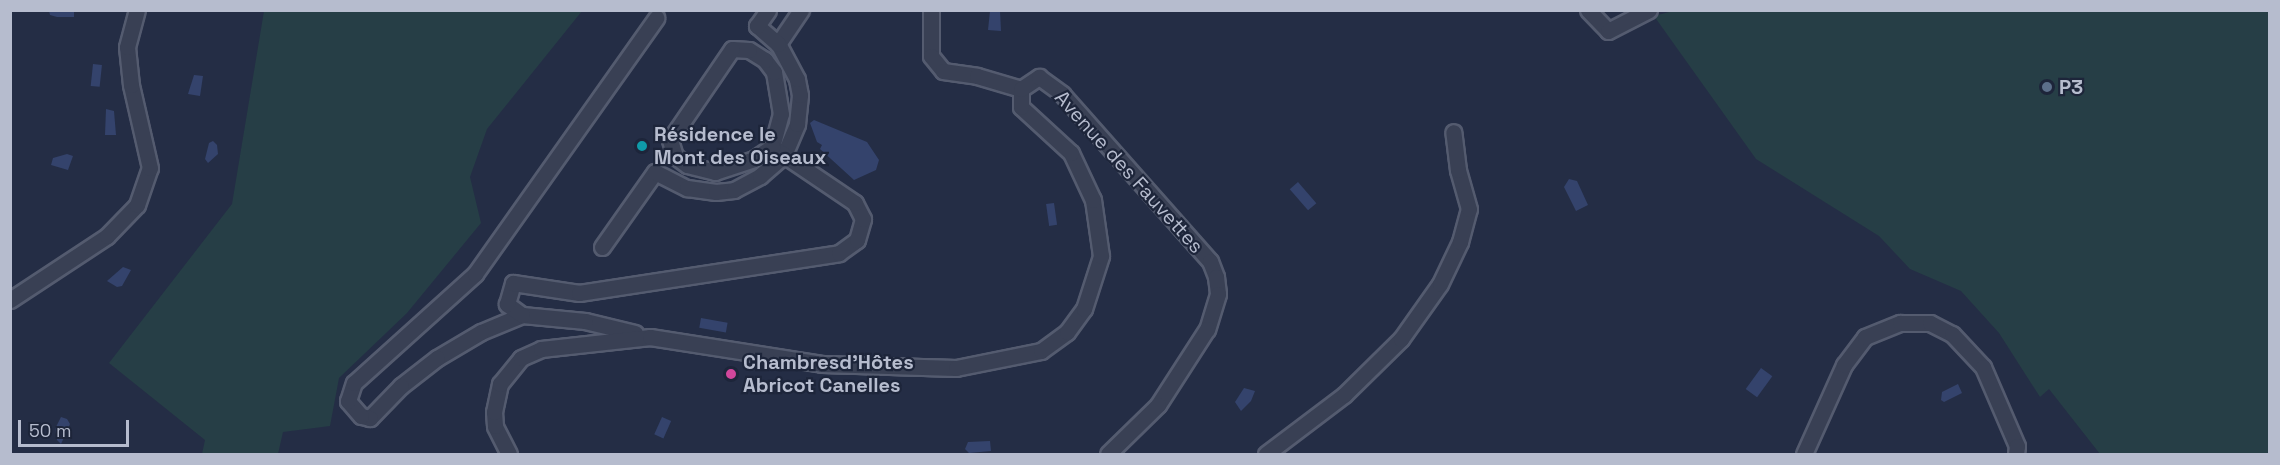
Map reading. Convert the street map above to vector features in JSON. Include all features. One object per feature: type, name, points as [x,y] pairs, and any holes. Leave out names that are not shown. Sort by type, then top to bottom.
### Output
[{"type":"street","points":[[10,300],[107,236],[137,205],[150,168],[131,85],[127,47],[137,10]]},
{"type":"street","points":[[602,247],[655,172],[687,188],[728,191],[760,176],[797,124],[800,95],[797,80],[778,44],[757,27],[768,10]]},
{"type":"street","points":[[778,44],[801,10]]},
{"type":"street","points":[[931,10],[931,56],[943,71],[977,76],[1021,89]]},
{"type":"street","points":[[1587,10],[1608,31],[1649,10]]},
{"type":"street","points":[[650,337],[585,321],[522,315],[481,332],[436,358],[401,386],[370,418],[361,416],[348,401],[354,383],[475,274],[656,18]]},
{"type":"street","points":[[732,49],[749,50],[765,60],[774,72],[782,114],[778,151],[715,172],[687,165],[675,156],[670,140],[732,49]]},
{"type":"street","name":"Avenue des Fauvettes","points":[[509,454],[499,439],[494,411],[500,384],[522,358],[541,349],[650,337],[822,364],[956,368],[1041,351],[1068,332],[1084,309],[1101,256],[1093,200],[1071,153],[1022,106],[1021,89],[1039,77],[1062,94],[1210,261],[1216,278],[1218,294],[1207,329],[1158,405],[1108,454]]},
{"type":"street","points":[[1266,454],[1352,387],[1401,339],[1440,284],[1460,242],[1469,209],[1458,170],[1453,132]]},
{"type":"street","points":[[522,315],[507,304],[513,283],[579,293],[839,253],[856,240],[863,219],[855,202],[778,151]]},
{"type":"street","points":[[1804,454],[1844,364],[1865,337],[1900,323],[1930,323],[1952,334],[1983,367],[2017,446],[2016,454]]},
{"type":"shaded area","points":[[264,11],[582,11],[487,129],[470,177],[481,223],[407,313],[339,378],[330,426],[283,432],[278,454],[202,454],[205,440],[109,363],[232,204]]},
{"type":"shaded area","points":[[1673,11],[2269,11],[2269,454],[2100,454],[2049,389],[2040,397],[1999,333],[1961,291],[1910,269],[1879,236],[1756,159],[1654,16]]},
{"type":"water","points":[[49,11],[74,11],[74,17],[57,17],[50,15]]},
{"type":"water","points":[[990,11],[1000,11],[1001,31],[988,30]]},
{"type":"water","points":[[93,64],[102,65],[100,87],[91,86]]},
{"type":"water","points":[[194,75],[203,76],[200,96],[188,94]]},
{"type":"water","points":[[106,109],[114,111],[116,135],[105,135]]},
{"type":"water","points":[[814,120],[867,142],[879,160],[876,170],[854,180],[820,149],[822,145],[817,142],[810,123]]},
{"type":"water","points":[[213,141],[217,145],[218,154],[208,163],[205,159],[209,143]]},
{"type":"water","points":[[67,154],[73,156],[68,170],[51,165],[53,158]]},
{"type":"water","points":[[1569,179],[1577,181],[1588,205],[1576,211],[1564,187]]},
{"type":"water","points":[[1298,182],[1316,203],[1308,210],[1290,189]]},
{"type":"water","points":[[1054,203],[1057,225],[1049,226],[1046,204]]},
{"type":"water","points":[[123,267],[131,270],[122,286],[117,287],[107,281]]},
{"type":"water","points":[[701,318],[728,323],[726,333],[699,328]]},
{"type":"water","points":[[1761,368],[1772,376],[1757,397],[1746,389]]},
{"type":"water","points":[[1958,384],[1962,393],[1944,402],[1941,400],[1942,392]]},
{"type":"water","points":[[1244,388],[1255,391],[1251,401],[1241,411],[1235,402]]},
{"type":"water","points":[[61,417],[67,419],[70,424],[61,444],[57,440],[55,429]]},
{"type":"water","points":[[662,417],[671,421],[663,438],[654,434]]},
{"type":"water","points":[[990,441],[991,451],[969,453],[965,449],[968,442]]},
{"type":"place","name":"P3","points":[[2047,87]]},
{"type":"place","name":"Résidence le Mont des Oiseaux","points":[[642,146]]},
{"type":"place","name":"Chambresd'Hôtes Abricot Canelles","points":[[731,374]]}]
